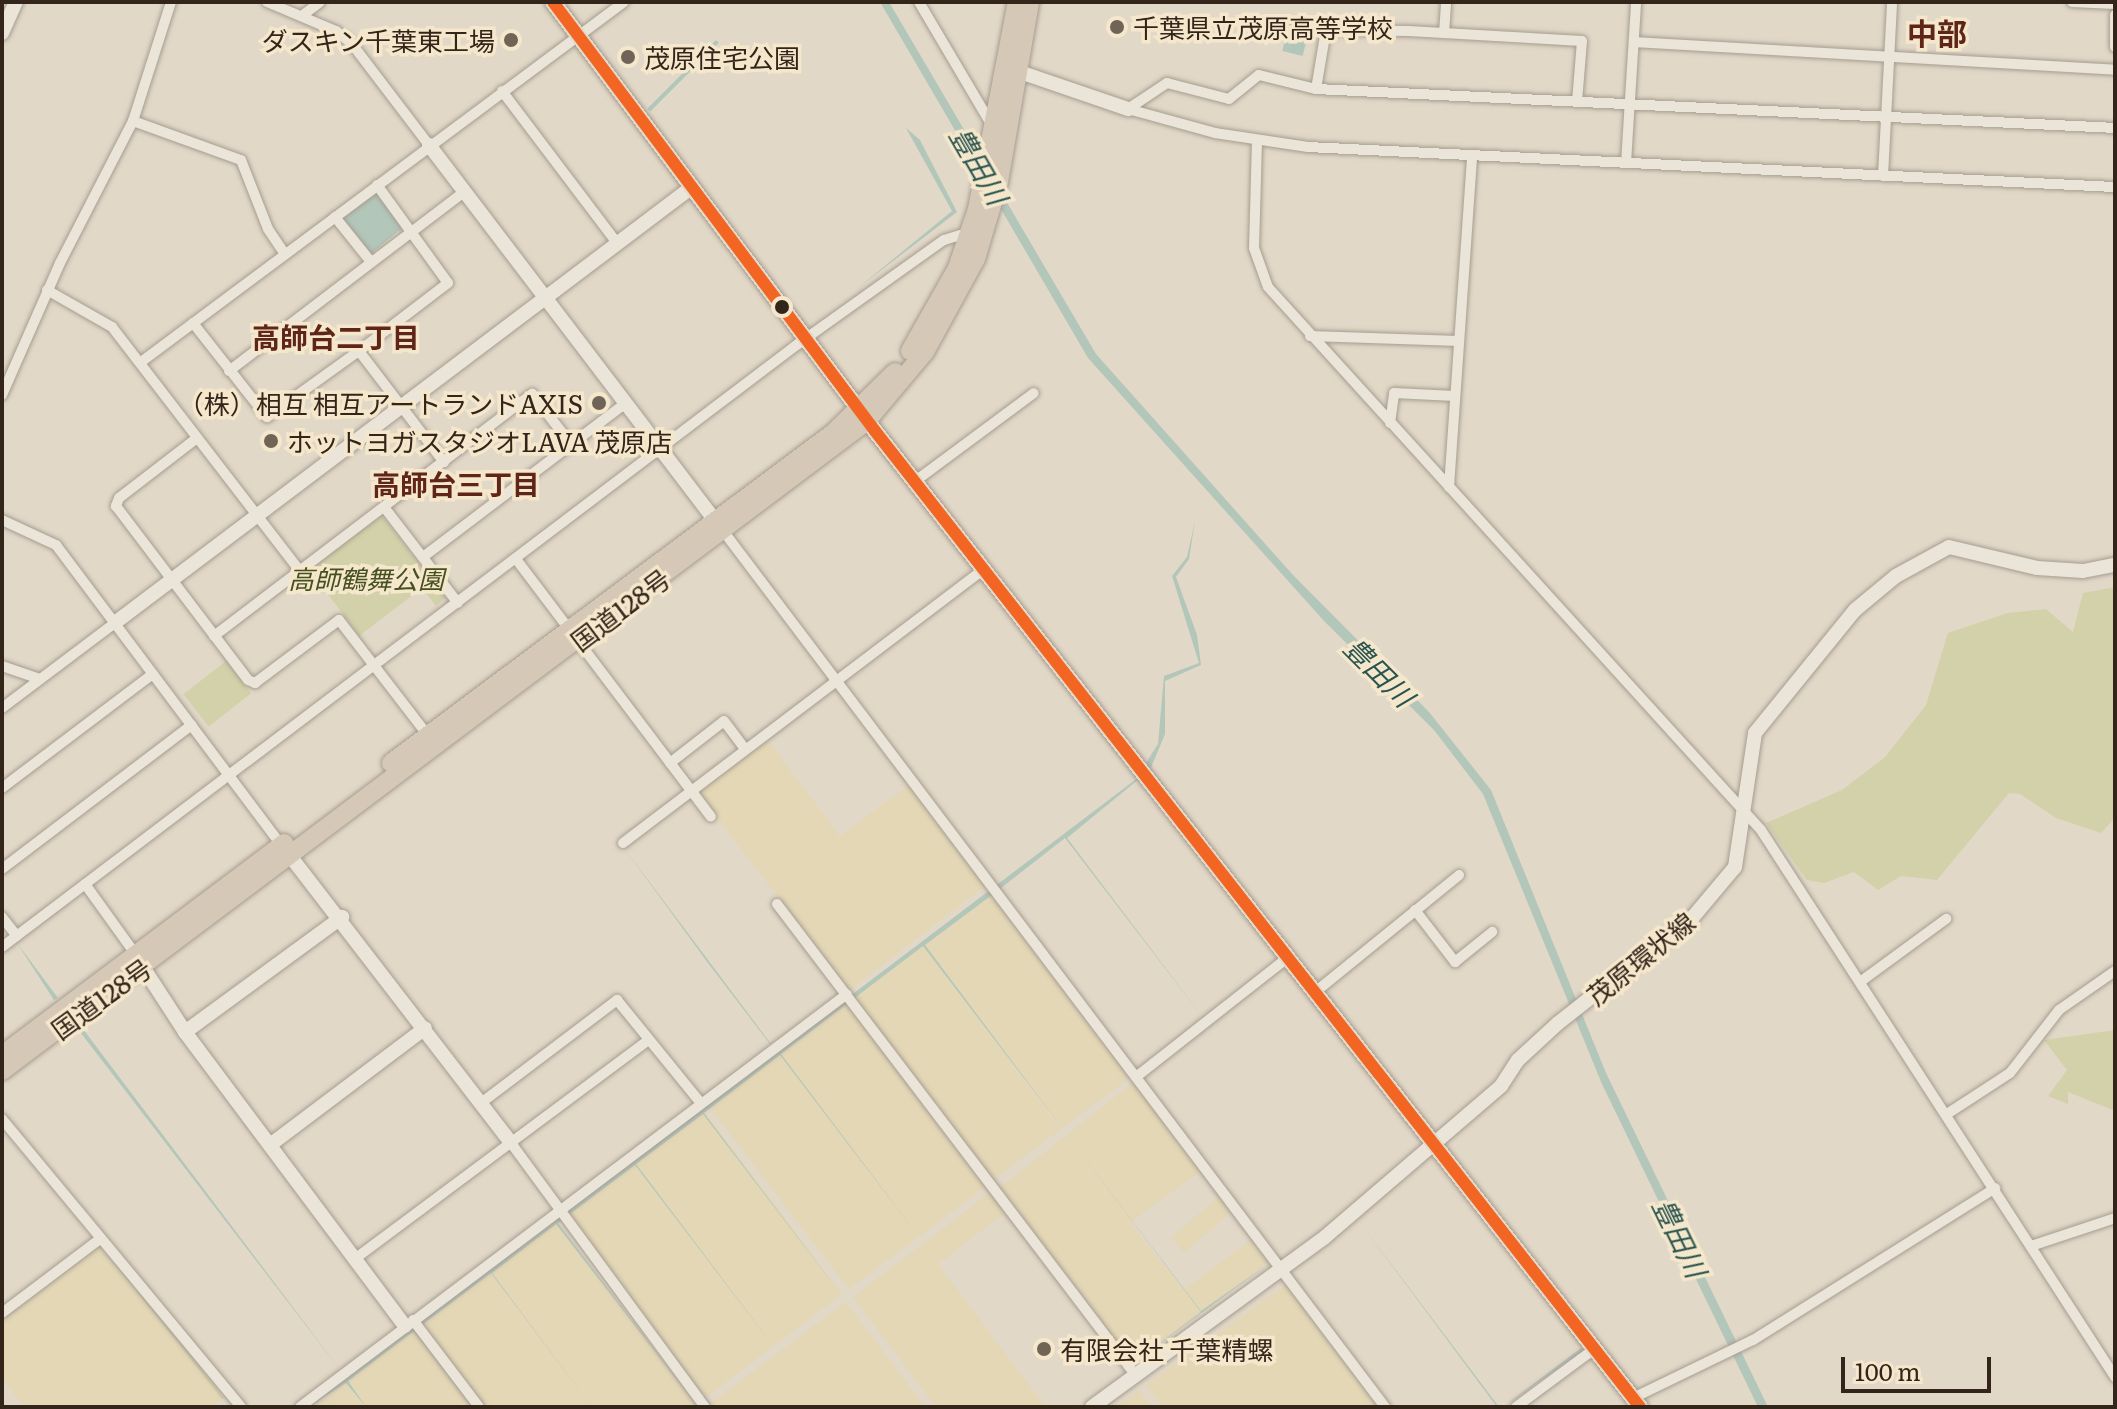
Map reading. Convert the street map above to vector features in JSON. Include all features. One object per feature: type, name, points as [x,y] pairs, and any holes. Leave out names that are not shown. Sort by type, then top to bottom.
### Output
[{"type":"highway","name":"国道128号","points":[[1012,69],[1017,2]]},
{"type":"highway","name":"国道128号","points":[[978,231],[977,209],[1030,2]]},
{"type":"highway","name":"国道128号","points":[[2,1071],[286,849],[719,527],[863,415],[943,326],[1003,159],[998,136]]},
{"type":"highway","name":"国道128号","points":[[2,1055],[138,962]]},
{"type":"main road","points":[[553,2],[914,482],[1636,1402]]},
{"type":"street","points":[[2,33],[16,2]]},
{"type":"street","points":[[2,395],[47,290],[133,121],[171,2]]},
{"type":"street","points":[[267,2],[303,15],[352,44],[1385,1407]]},
{"type":"street","points":[[303,15],[320,2]]},
{"type":"street","points":[[141,362],[624,2]]},
{"type":"street","points":[[919,2],[998,136]]},
{"type":"street","points":[[926,14],[929,2]]},
{"type":"street","points":[[1444,33],[1446,2]]},
{"type":"street","points":[[1626,163],[1636,2]]},
{"type":"street","points":[[1883,176],[1892,2]]},
{"type":"street","points":[[2072,2],[2115,4]]},
{"type":"street","points":[[2115,15],[2115,47]]},
{"type":"street","points":[[1316,89],[1326,30],[1444,33],[1582,41],[1577,102]]},
{"type":"street","points":[[1634,42],[2115,70]]},
{"type":"street","points":[[1012,69],[1128,109],[1257,141],[1472,156],[2115,187]]},
{"type":"street","points":[[1128,109],[1167,83],[1229,99],[1259,75],[1316,89],[2115,128]]},
{"type":"street","points":[[502,91],[617,243]]},
{"type":"street","points":[[133,121],[241,160],[268,229],[285,254]]},
{"type":"street","points":[[1257,141],[1253,222],[1258,266],[1268,287],[1743,809],[1947,1114],[2115,1377]]},
{"type":"street","points":[[1449,487],[1472,156]]},
{"type":"street","points":[[193,323],[262,415],[270,417],[359,351],[448,283],[377,185]]},
{"type":"street","points":[[2,708],[692,187]]},
{"type":"street","points":[[229,371],[465,191]]},
{"type":"street","points":[[335,217],[371,262]]},
{"type":"street","points":[[2,947],[807,338],[944,240],[978,231]]},
{"type":"street","points":[[47,290],[112,327],[300,571]]},
{"type":"street","points":[[1310,336],[1459,341]]},
{"type":"street","points":[[359,351],[444,462]]},
{"type":"street","points":[[914,482],[1034,393]]},
{"type":"street","points":[[1390,423],[1394,393],[1455,396]]},
{"type":"street","points":[[214,636],[532,394],[571,444]]},
{"type":"street","points":[[423,557],[626,403]]},
{"type":"street","points":[[197,438],[117,501],[170,581],[255,683],[339,620],[432,741]]},
{"type":"street","points":[[384,507],[458,603]]},
{"type":"street","points":[[2,520],[51,540],[116,622],[228,775],[342,917],[705,1407]]},
{"type":"street","name":"茂原環状線","points":[[1092,1407],[1283,1271],[1501,1086],[1518,1060],[1558,1023],[1693,917],[1735,867],[1755,733],[1855,610],[1896,576],[1949,547],[2037,568],[2083,571],[2115,565]]},
{"type":"street","points":[[516,559],[711,817]]},
{"type":"street","points":[[623,843],[983,570]]},
{"type":"street","points":[[2,666],[40,679]]},
{"type":"street","points":[[2,788],[153,674]]},
{"type":"street","points":[[670,763],[724,721],[745,749]]},
{"type":"street","points":[[2,869],[192,725]]},
{"type":"street","points":[[1314,993],[1459,875]]},
{"type":"street","points":[[85,884],[185,1032],[270,1145],[356,1258],[479,1407]]},
{"type":"street","points":[[777,904],[1137,1377]]},
{"type":"street","points":[[1415,910],[1455,962],[1492,932]]},
{"type":"street","points":[[2,917],[17,936]]},
{"type":"street","points":[[185,1032],[342,917]]},
{"type":"street","points":[[1860,982],[1946,919]]},
{"type":"street","points":[[1136,1077],[1287,958]]},
{"type":"street","points":[[1947,1114],[2010,1073],[2059,1010],[2115,971]]},
{"type":"street","points":[[300,1407],[558,1209],[847,994]]},
{"type":"street","points":[[481,1103],[617,1000],[700,1102]]},
{"type":"street","points":[[270,1145],[425,1028]]},
{"type":"street","points":[[356,1258],[648,1040]]},
{"type":"street","points":[[2,1119],[241,1407]]},
{"type":"street","points":[[1636,1402],[1753,1340],[1995,1188]]},
{"type":"street","points":[[2031,1246],[2115,1218]]},
{"type":"street","points":[[2,1313],[101,1238]]},
{"type":"street","points":[[1516,1407],[1594,1349]]},
{"type":"shaded area","points":[[767,739],[840,836],[909,785],[985,886],[850,990],[696,791]]},
{"type":"shaded area","points":[[991,895],[1129,1078],[1062,1128],[924,946]]},
{"type":"shaded area","points":[[923,946],[1061,1129],[991,1181],[854,998]]},
{"type":"shaded area","points":[[847,1004],[985,1187],[849,1289],[710,1108],[780,1055],[804,1087],[781,1054]]},
{"type":"shaded area","points":[[1134,1082],[1199,1172],[1131,1222],[1143,1239],[1184,1290],[1252,1239],[1270,1261],[1131,1364],[998,1189]]},
{"type":"shaded area","points":[[705,1112],[842,1294],[705,1398],[567,1216],[635,1165],[650,1184],[636,1164]]},
{"type":"shaded area","points":[[991,1192],[1006,1212],[938,1264],[1046,1407],[936,1407],[853,1297]]},
{"type":"shaded area","points":[[1218,1197],[1231,1212],[1184,1253],[1171,1238]]},
{"type":"shaded area","points":[[556,1224],[695,1403],[694,1407],[485,1407],[422,1325],[491,1273],[539,1336],[492,1272]]},
{"type":"shaded area","points":[[99,1246],[222,1399],[212,1407],[24,1407],[2,1378],[2,1318]]},
{"type":"shaded area","points":[[1287,1284],[1379,1407],[1163,1407],[1146,1385]]},
{"type":"shaded area","points":[[846,1302],[925,1407],[711,1407],[711,1403]]},
{"type":"shaded area","points":[[414,1331],[472,1407],[366,1407],[347,1382]]},
{"type":"shaded area","points":[[346,1383],[364,1407],[314,1407]]},
{"type":"shaded area","points":[[1139,1390],[1152,1407],[1115,1407]]},
{"type":"green space","name":"高師鶴舞公園","points":[[381,515],[446,597],[436,606],[422,588],[359,636],[310,570]]},
{"type":"green space","points":[[2115,587],[2115,818],[2101,833],[2056,818],[2020,794],[2009,793],[1937,880],[1901,876],[1878,890],[1854,872],[1824,883],[1807,880],[1766,823],[1842,790],[1885,757],[1926,705],[1948,633],[2008,613],[2046,609],[2073,632],[2083,593]]},
{"type":"green space","points":[[226,661],[251,693],[209,727],[183,694]]},
{"type":"green space","points":[[2115,1030],[2115,1111],[2068,1092],[2068,1104],[2048,1096],[2067,1070],[2044,1040]]},
{"type":"green space","points":[[99,1244],[163,1319],[224,1398],[222,1399]]},
{"type":"water","name":"豊田川","points":[[880,2],[889,2],[1096,354],[1293,575],[1429,712],[1491,790],[1606,1073],[1768,1407],[1758,1407],[1692,1271],[1681,1272],[1690,1266],[1602,1084],[1483,794],[1434,730],[1324,621],[1088,358]]},
{"type":"water","points":[[1291,16],[1311,21],[1303,56],[1282,51]]},
{"type":"water","points":[[716,40],[719,43],[650,111],[647,109]]},
{"type":"water","points":[[906,128],[920,140],[957,212],[858,288],[952,211]]},
{"type":"water","points":[[375,192],[404,226],[371,254],[342,220]]},
{"type":"water","points":[[1195,521],[1189,559],[1176,577],[1197,635],[1201,665],[1165,681],[1165,734],[1150,770],[1067,838],[1204,1019],[1065,838],[925,945],[1062,1128],[923,946],[848,1003],[985,1185],[847,1004],[781,1054],[919,1237],[780,1055],[704,1113],[840,1293],[703,1114],[636,1164],[774,1347],[635,1165],[558,1223],[695,1403],[556,1224],[492,1273],[592,1407],[491,1273],[422,1325],[485,1407],[472,1407],[414,1331],[348,1381],[366,1407],[346,1383],[308,1407],[1135,780],[1158,744],[1164,676],[1199,663],[1172,576],[1187,557]]},
{"type":"water","points":[[624,848],[771,1044],[708,963]]},
{"type":"water","points":[[17,943],[58,998],[54,1000]]},
{"type":"water","points":[[80,1025],[341,1371],[77,1028]]},
{"type":"water","points":[[1067,1135],[1201,1311],[1271,1262],[1132,1364],[1201,1312]]},
{"type":"water","points":[[1361,1224],[1499,1407],[1497,1407]]},
{"type":"water","points":[[1581,1348],[1583,1351],[1503,1407]]},
{"type":"transit line","points":[[553,2],[875,431],[1640,1407]]},
{"type":"place","name":"千葉県立茂原高等学校","points":[[1117,27]]},
{"type":"place","name":"ダスキン千葉東工場","points":[[511,40]]},
{"type":"place","name":"茂原住宅公園","points":[[628,57]]},
{"type":"place","name":"（株）相互 相互アートランドAXIS","points":[[599,403]]},
{"type":"place","name":"ホットヨガスタジオLAVA 茂原店","points":[[271,441]]},
{"type":"place","name":"有限会社 千葉精螺","points":[[1044,1349]]},
{"type":"district","name":"中部","points":[[1937,32]]},
{"type":"district","name":"高師台二丁目","points":[[336,336]]},
{"type":"district","name":"高師台三丁目","points":[[456,483]]}]
